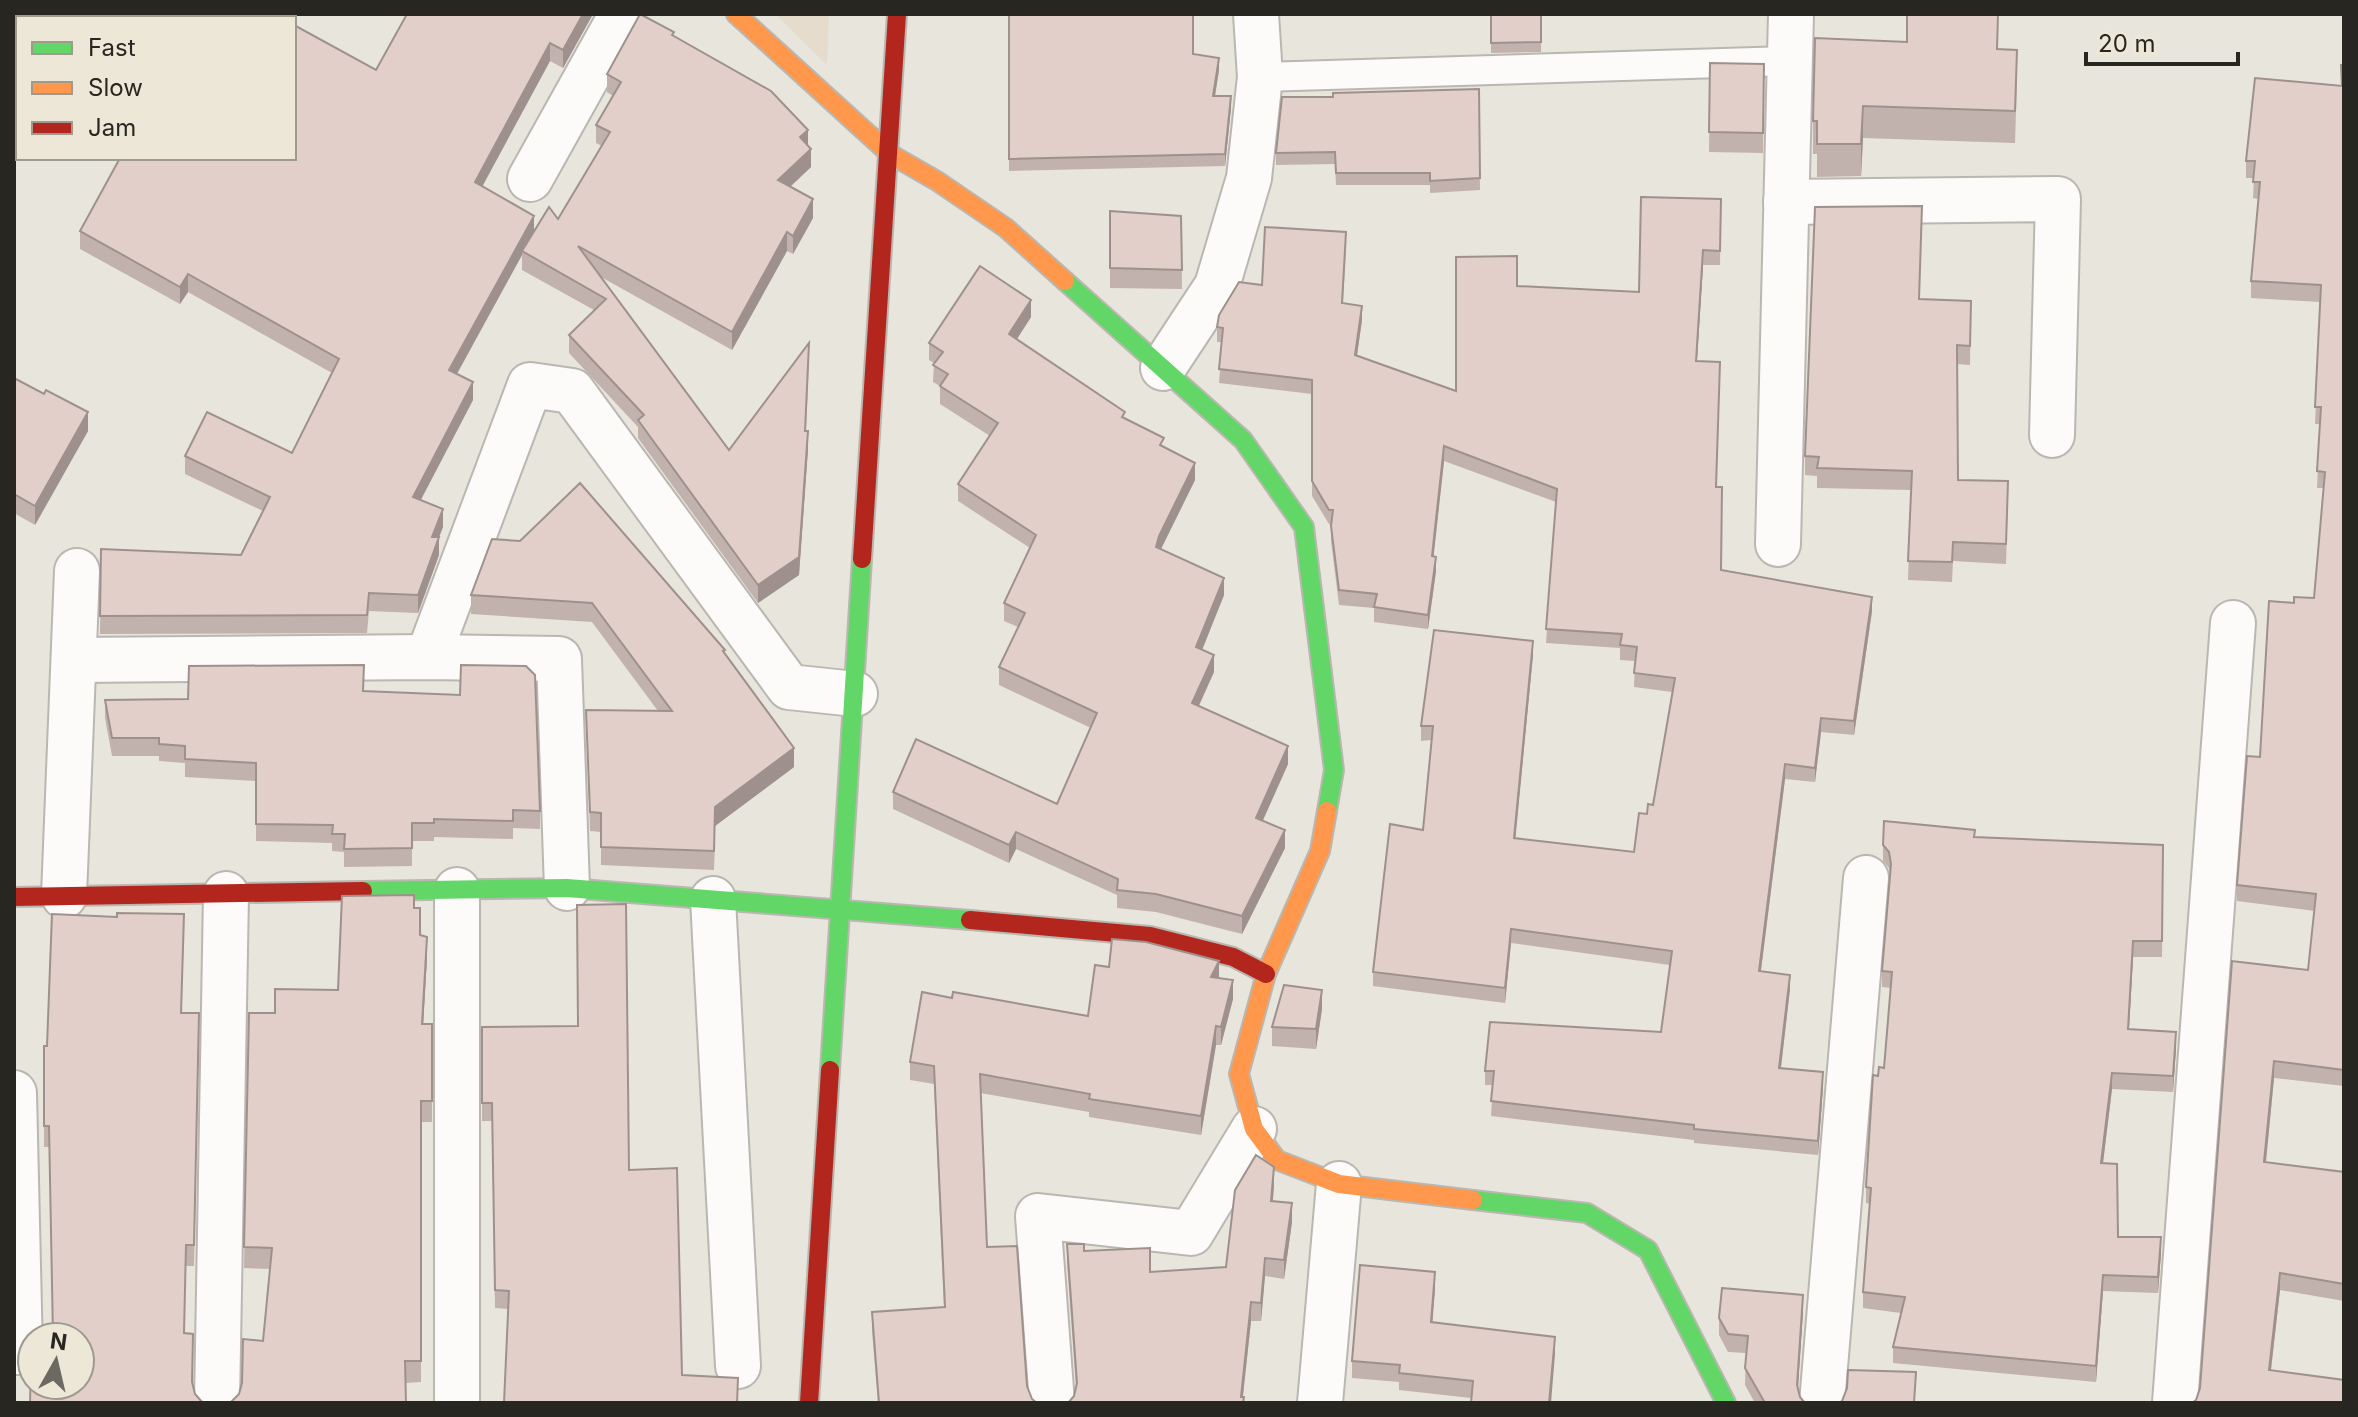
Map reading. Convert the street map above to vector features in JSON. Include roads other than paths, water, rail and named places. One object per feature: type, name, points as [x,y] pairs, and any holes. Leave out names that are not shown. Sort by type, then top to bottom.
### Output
[{"type":"street","points":[[530,179],[622,14]]},
{"type":"street","points":[[736,14],[890,154],[937,181],[1006,228],[1243,440],[1304,527],[1334,770],[1320,851],[1266,974],[1239,1074],[1254,1129],[1277,1160],[1339,1184],[1587,1213],[1648,1250],[1726,1403]]},
{"type":"street","points":[[809,1403],[897,14]]},
{"type":"street","points":[[1163,368],[1217,286],[1249,178],[1260,77],[1256,14]]},
{"type":"street","points":[[1778,544],[1791,14]]},
{"type":"street","points":[[1786,202],[2058,199],[2052,435]]},
{"type":"street","points":[[428,657],[530,385],[572,391],[789,687],[855,694]]},
{"type":"street","points":[[64,896],[77,571]]},
{"type":"street","points":[[2175,1403],[2233,623]]},
{"type":"street","points":[[74,660],[559,659],[567,888]]},
{"type":"street","points":[[1822,1403],[1866,878]]},
{"type":"street","points":[[14,897],[567,888],[841,908],[1150,936],[1233,957],[1266,974]]},
{"type":"street","points":[[457,890],[457,1403]]},
{"type":"street","points":[[217,1403],[226,894]]},
{"type":"street","points":[[713,899],[738,1366]]},
{"type":"street","points":[[14,1093],[20,1352],[14,1352]]},
{"type":"street","points":[[1052,1403],[1038,1216],[1191,1233],[1254,1129]]},
{"type":"street","points":[[1320,1403],[1339,1184]]},
{"type":"lane","points":[[1260,77],[1790,61]]}]
